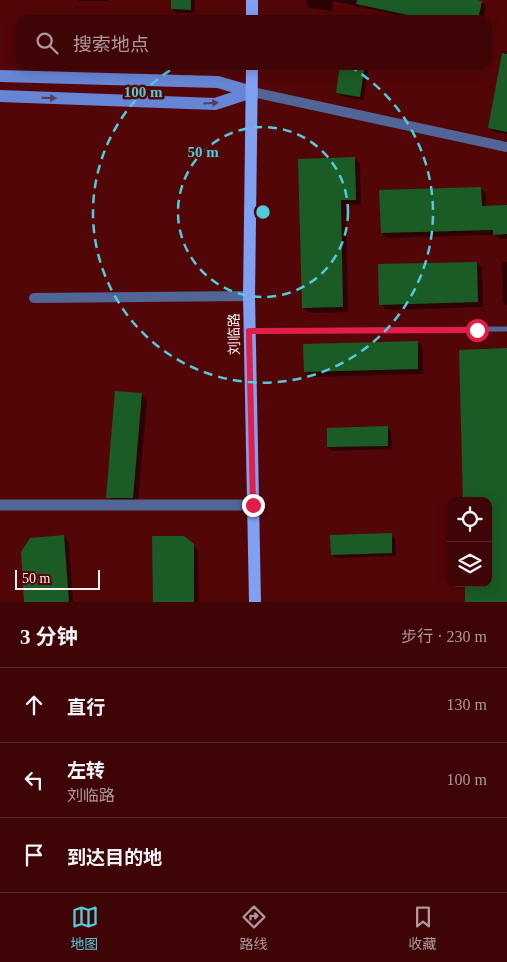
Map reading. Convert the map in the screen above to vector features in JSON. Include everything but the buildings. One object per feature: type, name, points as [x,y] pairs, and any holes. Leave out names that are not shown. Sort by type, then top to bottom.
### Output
[{"type":"main road","points":[[252,0],[252,15]]},
{"type":"main road","name":"刘临路","points":[[252,70],[249,331],[255,602]]},
{"type":"main road","points":[[0,76],[218,82],[252,92]]},
{"type":"main road","points":[[0,96],[216,104],[252,92]]},
{"type":"street","points":[[252,92],[507,147]]},
{"type":"street","points":[[34,298],[249,296]]},
{"type":"street","points":[[0,505],[253,505]]},
{"type":"lane","points":[[249,331],[507,329]]},
{"type":"route","points":[[253,505],[249,331],[477,330]]}]
